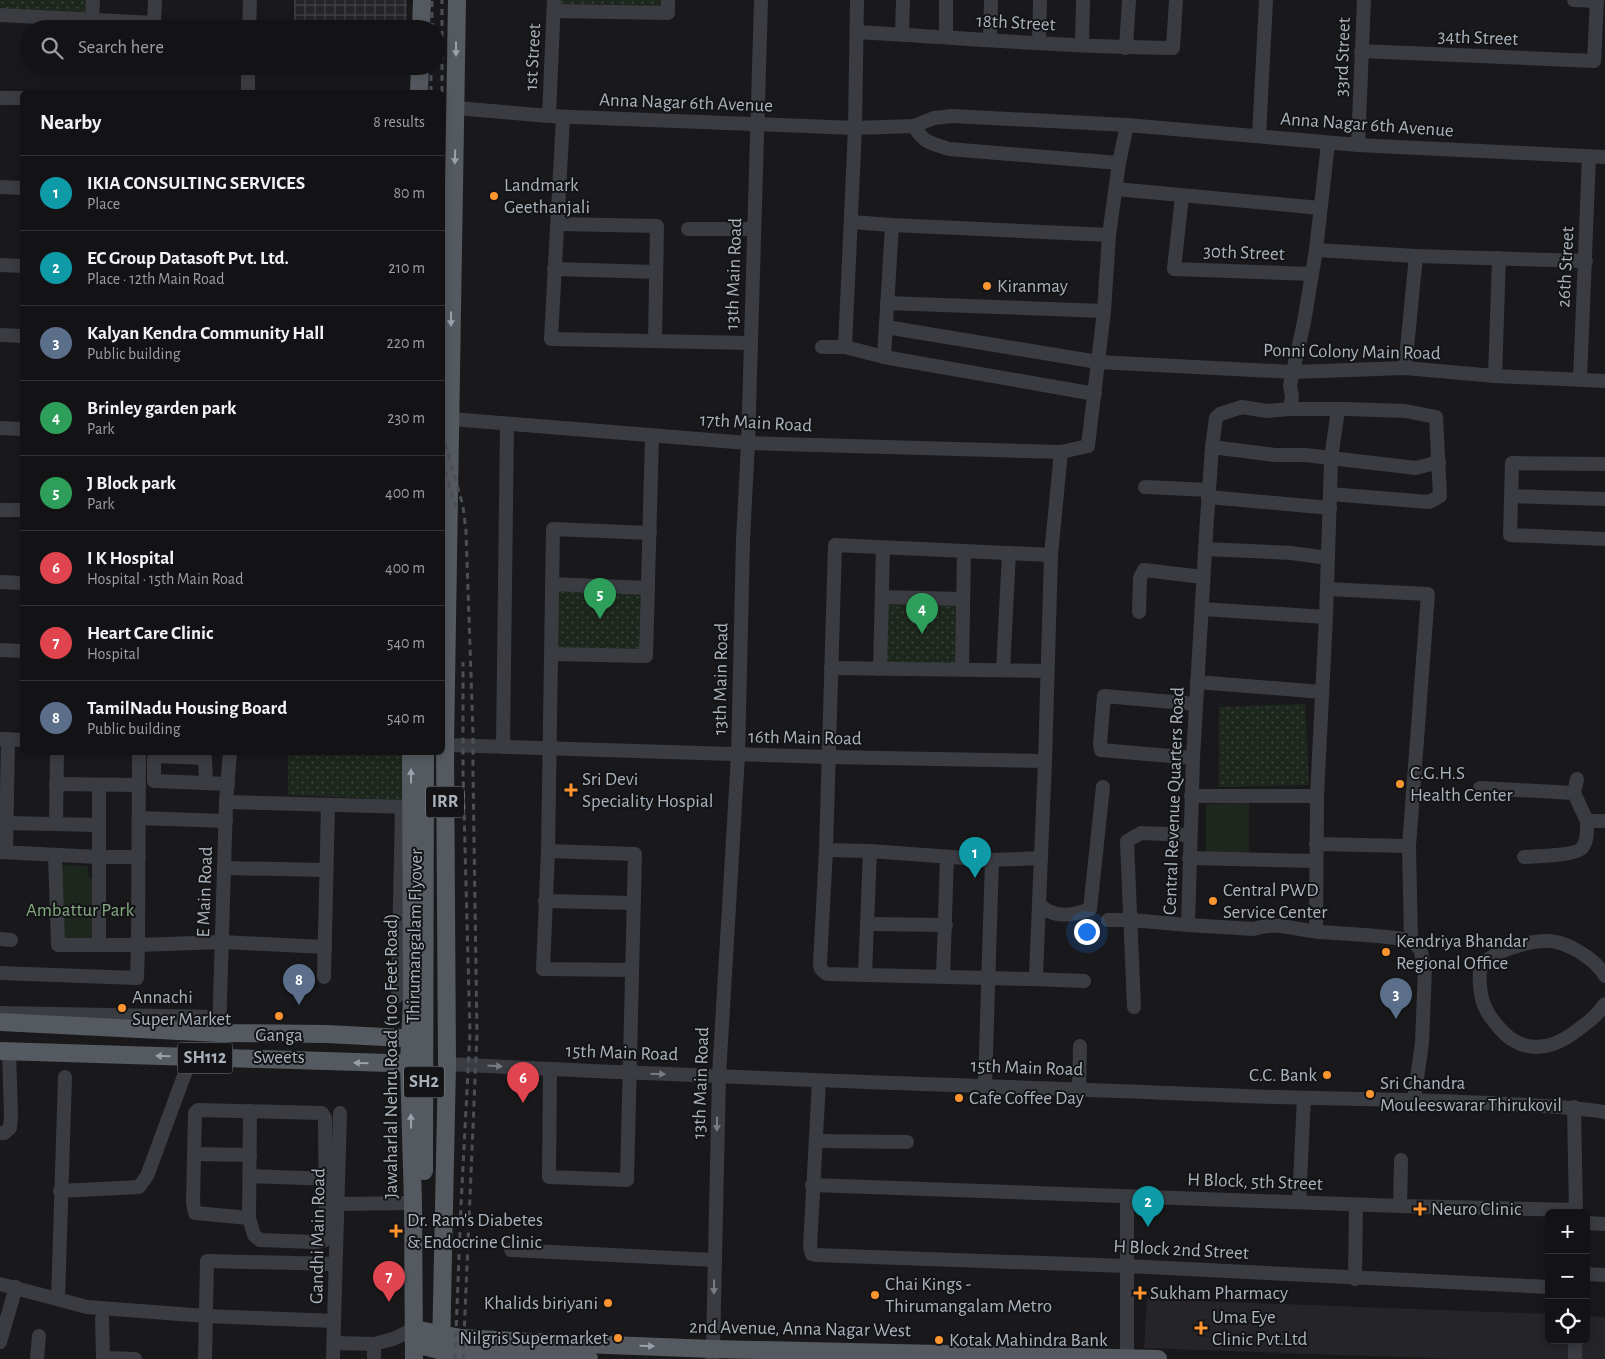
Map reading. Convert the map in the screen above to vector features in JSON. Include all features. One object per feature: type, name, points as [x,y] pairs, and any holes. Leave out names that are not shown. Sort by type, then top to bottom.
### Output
[{"type":"main road","points":[[421,20],[422,0]]},
{"type":"main road","points":[[445,572],[450,419],[457,0]]},
{"type":"main road","points":[[419,90],[420,75]]},
{"type":"main road","name":"Jawaharlal Nehru Road (100 Feet Road)","points":[[411,755],[419,806],[410,1038],[416,1348]]},
{"type":"main road","name":"Thirumangalam Flyover","points":[[416,1348],[419,806],[425,755]]},
{"type":"main road","name":"Thirumangalam Flyover","points":[[438,1348],[419,806],[439,755]]},
{"type":"main road","name":"IRR","points":[[438,1348],[447,1064],[441,755]]},
{"type":"main road","points":[[412,962],[446,964]]},
{"type":"main road","name":"SH112","points":[[0,1022],[220,1025],[327,1034],[446,1040]]},
{"type":"main road","name":"SH112","points":[[5,1051],[447,1064]]},
{"type":"main road","name":"2nd Avenue, Anna Nagar West","points":[[438,1348],[461,1338],[712,1354],[1158,1359]]},
{"type":"main road","points":[[416,1348],[438,1348],[460,1354],[589,1359]]},
{"type":"street","points":[[0,15],[92,20],[93,0]]},
{"type":"street","points":[[154,20],[155,0]]},
{"type":"street","points":[[249,20],[250,0]]},
{"type":"street","name":"13th Main Road","points":[[712,1354],[718,1075],[738,755],[743,541],[748,443],[761,0]]},
{"type":"street","points":[[845,348],[855,128],[857,0]]},
{"type":"street","points":[[902,35],[903,0]]},
{"type":"street","points":[[946,0],[946,37]]},
{"type":"street","points":[[990,40],[992,0]]},
{"type":"street","points":[[1039,43],[1040,0]]},
{"type":"street","points":[[1082,45],[1083,0]]},
{"type":"street","points":[[1126,48],[1129,0]]},
{"type":"street","name":"18th Street","points":[[857,32],[1126,48],[1173,48],[1176,0]]},
{"type":"street","points":[[1259,136],[1266,0]]},
{"type":"street","name":"33rd Street","points":[[1358,145],[1364,0]]},
{"type":"street","points":[[1574,0],[1597,0]]},
{"type":"street","name":"34th Street","points":[[1361,51],[1594,61],[1597,0]]},
{"type":"street","points":[[554,6],[668,6]]},
{"type":"street","name":"1st Street","points":[[549,116],[554,6]]},
{"type":"street","points":[[248,75],[248,90]]},
{"type":"street","points":[[0,98],[20,98]]},
{"type":"street","name":"Anna Nagar 6th Avenue","points":[[456,108],[563,117],[855,128],[914,126],[934,118],[952,116],[1009,117],[1127,125],[1328,143],[1605,157]]},
{"type":"street","points":[[563,117],[551,339],[751,343]]},
{"type":"street","points":[[822,347],[845,348],[884,357],[1095,394],[1104,311],[1109,235],[1119,163],[1127,125]]},
{"type":"street","points":[[914,126],[919,135],[926,141],[949,149],[1119,163]]},
{"type":"street","points":[[1145,487],[1330,501],[1429,502],[1440,496],[1436,416],[1405,411],[1290,409],[1292,397],[1290,385],[1304,322],[1316,250],[1328,143]]},
{"type":"street","name":"26th Street","points":[[1580,380],[1589,156]]},
{"type":"street","points":[[0,188],[20,188]]},
{"type":"street","points":[[1116,189],[1320,208]]},
{"type":"street","name":"30th Street","points":[[1182,196],[1174,269],[1312,274]]},
{"type":"street","points":[[851,222],[892,226],[1109,235]]},
{"type":"street","points":[[558,224],[657,226],[655,341]]},
{"type":"street","points":[[884,357],[892,226]]},
{"type":"street","points":[[688,229],[754,229]]},
{"type":"street","points":[[1316,250],[1416,256],[1586,261]]},
{"type":"street","points":[[1405,368],[1416,256]]},
{"type":"street","points":[[1495,376],[1499,258]]},
{"type":"street","points":[[0,266],[20,266]]},
{"type":"street","points":[[554,268],[656,272]]},
{"type":"street","points":[[887,303],[1104,311]]},
{"type":"street","name":"Ponni Colony Main Road","points":[[886,327],[1098,362],[1293,372],[1405,368],[1495,376],[1605,381]]},
{"type":"street","points":[[0,335],[20,336]]},
{"type":"street","name":"17th Main Road","points":[[450,419],[748,443],[1061,452],[1088,446],[1095,394]]},
{"type":"street","name":"Central Revenue Quarters Road","points":[[1290,409],[1267,411],[1242,408],[1220,414],[1216,418],[1212,447],[1197,682],[1191,796],[1188,925],[1254,929],[1264,926],[1286,926],[1316,932],[1411,940]]},
{"type":"street","points":[[1316,932],[1317,796],[1326,617],[1331,459],[1338,409]]},
{"type":"street","points":[[504,747],[507,424]]},
{"type":"street","points":[[0,428],[20,429]]},
{"type":"street","points":[[552,654],[646,656],[652,436]]},
{"type":"street","points":[[1212,447],[1276,455],[1305,455],[1416,468],[1439,462]]},
{"type":"street","points":[[1032,979],[1037,971],[1051,555],[1061,452]]},
{"type":"street","points":[[1605,464],[1512,463],[1510,535],[1605,539]]},
{"type":"street","points":[[1511,496],[1605,499]]},
{"type":"street","points":[[0,510],[20,510]]},
{"type":"street","points":[[632,970],[543,969],[548,851],[554,529],[650,533]]},
{"type":"street","points":[[1051,555],[835,545],[826,850],[820,967],[827,974],[1084,981]]},
{"type":"street","points":[[880,669],[883,548]]},
{"type":"street","points":[[962,669],[964,551]]},
{"type":"street","points":[[1003,670],[1009,553]]},
{"type":"street","points":[[1205,553],[1292,553],[1328,558]]},
{"type":"street","points":[[1139,612],[1140,578],[1144,570],[1204,577]]},
{"type":"street","points":[[0,582],[20,583]]},
{"type":"street","points":[[552,584],[648,588]]},
{"type":"street","points":[[1327,588],[1428,594],[1409,846],[1411,940],[1420,949],[1425,968],[1422,1043],[1414,1099]]},
{"type":"street","points":[[882,597],[963,599]]},
{"type":"street","points":[[1202,609],[1326,617]]},
{"type":"street","points":[[0,650],[20,651]]},
{"type":"street","points":[[832,668],[1047,670]]},
{"type":"street","points":[[1197,682],[1322,692]]},
{"type":"street","points":[[1193,758],[1101,750],[1100,743],[1104,696],[1196,704]]},
{"type":"street","points":[[10,739],[3,852],[98,857],[139,857]]},
{"type":"street","name":"16th Main Road","points":[[445,749],[504,747],[738,755],[1045,761]]},
{"type":"street","points":[[56,755],[56,824]]},
{"type":"street","points":[[0,973],[137,978],[139,755]]},
{"type":"street","points":[[160,755],[154,758],[154,781],[228,784]]},
{"type":"street","points":[[174,755],[205,758],[206,783]]},
{"type":"street","name":"E Main Road","points":[[220,1025],[226,802],[230,755]]},
{"type":"street","points":[[56,784],[139,785]]},
{"type":"street","points":[[99,785],[99,945]]},
{"type":"street","points":[[1480,788],[1576,786],[1587,821],[1585,843],[1581,850],[1572,853],[1524,857]]},
{"type":"street","points":[[1039,904],[1046,911],[1072,916],[1090,910],[1103,787]]},
{"type":"street","points":[[1191,796],[1317,796]]},
{"type":"street","points":[[226,802],[419,806],[398,996]]},
{"type":"street","points":[[324,977],[328,805]]},
{"type":"street","points":[[139,818],[226,820]]},
{"type":"street","points":[[1587,821],[1605,822]]},
{"type":"street","points":[[6,823],[98,825]]},
{"type":"street","points":[[1134,1007],[1127,841],[1141,833],[1190,835]]},
{"type":"street","points":[[1316,844],[1409,846]]},
{"type":"street","points":[[826,850],[870,851],[992,860],[1041,858]]},
{"type":"street","points":[[548,851],[635,854],[626,1180],[549,1177],[550,1070]]},
{"type":"street","points":[[865,974],[870,851]]},
{"type":"street","points":[[55,855],[58,945],[222,942],[325,946]]},
{"type":"street","points":[[943,976],[947,857]]},
{"type":"street","points":[[1189,858],[1316,862]]},
{"type":"street","points":[[985,1085],[992,860]]},
{"type":"street","points":[[224,868],[326,870]]},
{"type":"street","points":[[545,901],[634,902]]},
{"type":"street","points":[[1108,920],[1188,925]]},
{"type":"street","points":[[868,924],[946,925]]},
{"type":"street","points":[[1605,976],[1593,963],[1570,945],[1556,940],[1538,941],[1505,950],[1487,960],[1480,968],[1479,984],[1487,1012],[1505,1036],[1519,1045],[1535,1047],[1552,1045],[1568,1038],[1599,1014],[1605,1004]]},
{"type":"street","points":[[0,1013],[220,1025]]},
{"type":"street","points":[[1079,1089],[1080,1046]]},
{"type":"street","points":[[0,1133],[4,1133],[10,1128],[11,1116],[5,1077],[5,1051]]},
{"type":"street","points":[[60,1191],[139,1187],[143,1184],[148,1176],[191,1057]]},
{"type":"street","name":"15th Main Road","points":[[447,1064],[819,1081],[985,1085],[1304,1098],[1414,1099],[1574,1107],[1605,1112]]},
{"type":"street","points":[[58,1299],[65,1077]]},
{"type":"street","points":[[812,1186],[819,1081]]},
{"type":"street","points":[[1299,1202],[1304,1098]]},
{"type":"street","points":[[1574,1107],[1576,1209]]},
{"type":"street","points":[[250,1111],[250,1218],[254,1235],[260,1240],[323,1241],[326,1238],[331,1178],[325,1118],[322,1113],[250,1111],[198,1110],[195,1113],[195,1213],[250,1218]]},
{"type":"street","name":"Gandhi Main Road","points":[[333,1359],[338,1204],[331,1178],[340,1114]]},
{"type":"street","points":[[816,1141],[907,1142]]},
{"type":"street","points":[[194,1154],[250,1155]]},
{"type":"street","points":[[1400,1206],[1401,1160]]},
{"type":"street","points":[[250,1176],[331,1178]]},
{"type":"street","name":"H Block, 5th Street","points":[[812,1186],[1545,1210]]},
{"type":"street","name":"H Block 2nd Street","points":[[812,1186],[810,1247],[812,1254],[821,1256],[1126,1266],[1545,1287]]},
{"type":"street","points":[[1127,1197],[1127,1358]]},
{"type":"street","points":[[338,1204],[413,1204]]},
{"type":"street","points":[[1355,1278],[1356,1205]]},
{"type":"street","points":[[1590,1223],[1605,1224]]},
{"type":"street","points":[[511,1250],[715,1260]]},
{"type":"street","points":[[205,1359],[207,1261],[335,1264]]},
{"type":"street","points":[[1590,1274],[1605,1274]]},
{"type":"street","points":[[0,1284],[87,1307],[206,1316],[334,1321]]},
{"type":"street","points":[[0,1342],[16,1287]]},
{"type":"street","points":[[102,1318],[103,1356],[108,1358],[135,1359]]},
{"type":"street","points":[[38,1359],[39,1336]]},
{"type":"street","points":[[334,1343],[374,1344],[394,1339],[416,1348]]},
{"type":"street","points":[[374,1344],[374,1359]]},
{"type":"street","points":[[1575,1344],[1575,1359]]},
{"type":"shaded area","points":[[294,0],[407,0],[407,20],[294,20]]},
{"type":"shaded area","points":[[1147,1299],[1545,1314],[1545,1344],[1590,1344],[1590,1316],[1605,1317],[1605,1359],[1457,1359],[1144,1348]]},
{"type":"green space","points":[[0,0],[87,0],[87,16],[0,11]]},
{"type":"green space","points":[[554,0],[663,0],[661,13],[554,3]]},
{"type":"green space","points":[[552,584],[648,588],[646,656],[552,654]]},
{"type":"green space","points":[[882,597],[963,599],[962,669],[880,669]]},
{"type":"green space","points":[[1305,704],[1309,785],[1219,787],[1219,707]]},
{"type":"green space","points":[[288,755],[405,755],[406,800],[288,795]]},
{"type":"green space","points":[[1249,803],[1249,856],[1206,855],[1206,804]]},
{"type":"green space","name":"Ambattur Park","points":[[61,865],[88,866],[89,878],[101,879],[99,941],[60,941]]},
{"type":"railway","points":[[432,0],[432,20]]},
{"type":"railway","points":[[442,0],[442,20]]},
{"type":"railway","points":[[431,75],[431,90]]},
{"type":"railway","points":[[442,75],[442,90]]},
{"type":"railway","points":[[445,443],[463,506],[466,531],[473,733],[477,1034],[463,1359]]},
{"type":"railway","points":[[445,470],[456,507]]},
{"type":"railway","points":[[455,1359],[470,1033],[463,772],[463,662]]},
{"type":"place","name":"Landmark Geethanjali","points":[[494,196]]},
{"type":"place","name":"Kiranmay","points":[[987,286]]},
{"type":"place","name":"J Block park","points":[[600,619]]},
{"type":"place","name":"Brinley garden park","points":[[922,634]]},
{"type":"place","name":"C.G.H.S Health Center","points":[[1400,784]]},
{"type":"place","name":"Sri Devi Speciality Hospial","points":[[571,790]]},
{"type":"place","name":"IKIA CONSULTING SERVICES","points":[[975,878]]},
{"type":"place","name":"Central PWD Service Center","points":[[1213,901]]},
{"type":"place","name":"Kendriya Bhandar Regional Office","points":[[1386,952]]},
{"type":"place","name":"TamilNadu Housing Board","points":[[299,1005]]},
{"type":"place","name":"Annachi Super Market","points":[[122,1008]]},
{"type":"place","name":"Ganga Sweets","points":[[279,1016]]},
{"type":"place","name":"Kalyan Kendra Community Hall","points":[[1396,1019]]},
{"type":"place","name":"C.C. Bank","points":[[1327,1075]]},
{"type":"place","name":"Sri Chandra Mouleeswarar Thirukovil","points":[[1370,1094]]},
{"type":"place","name":"Cafe Coffee Day","points":[[959,1098]]},
{"type":"place","name":"I K Hospital","points":[[523,1103]]},
{"type":"place","name":"Neuro Clinic","points":[[1420,1209]]},
{"type":"place","name":"EC Group Datasoft Pvt. Ltd.","points":[[1148,1227]]},
{"type":"place","name":"Dr. Ram's Diabetes & Endocrine Clinic","points":[[396,1231]]},
{"type":"place","name":"Sukham Pharmacy","points":[[1140,1293]]},
{"type":"place","name":"Chai Kings - Thirumangalam Metro","points":[[875,1295]]},
{"type":"place","name":"Heart Care Clinic","points":[[389,1302]]},
{"type":"place","name":"Khalids biriyani","points":[[608,1303]]},
{"type":"place","name":"Uma Eye Clinic Pvt.Ltd","points":[[1201,1328]]},
{"type":"place","name":"Nilgris Supermarket","points":[[618,1338]]},
{"type":"place","name":"Kotak Mahindra Bank","points":[[939,1340]]}]
